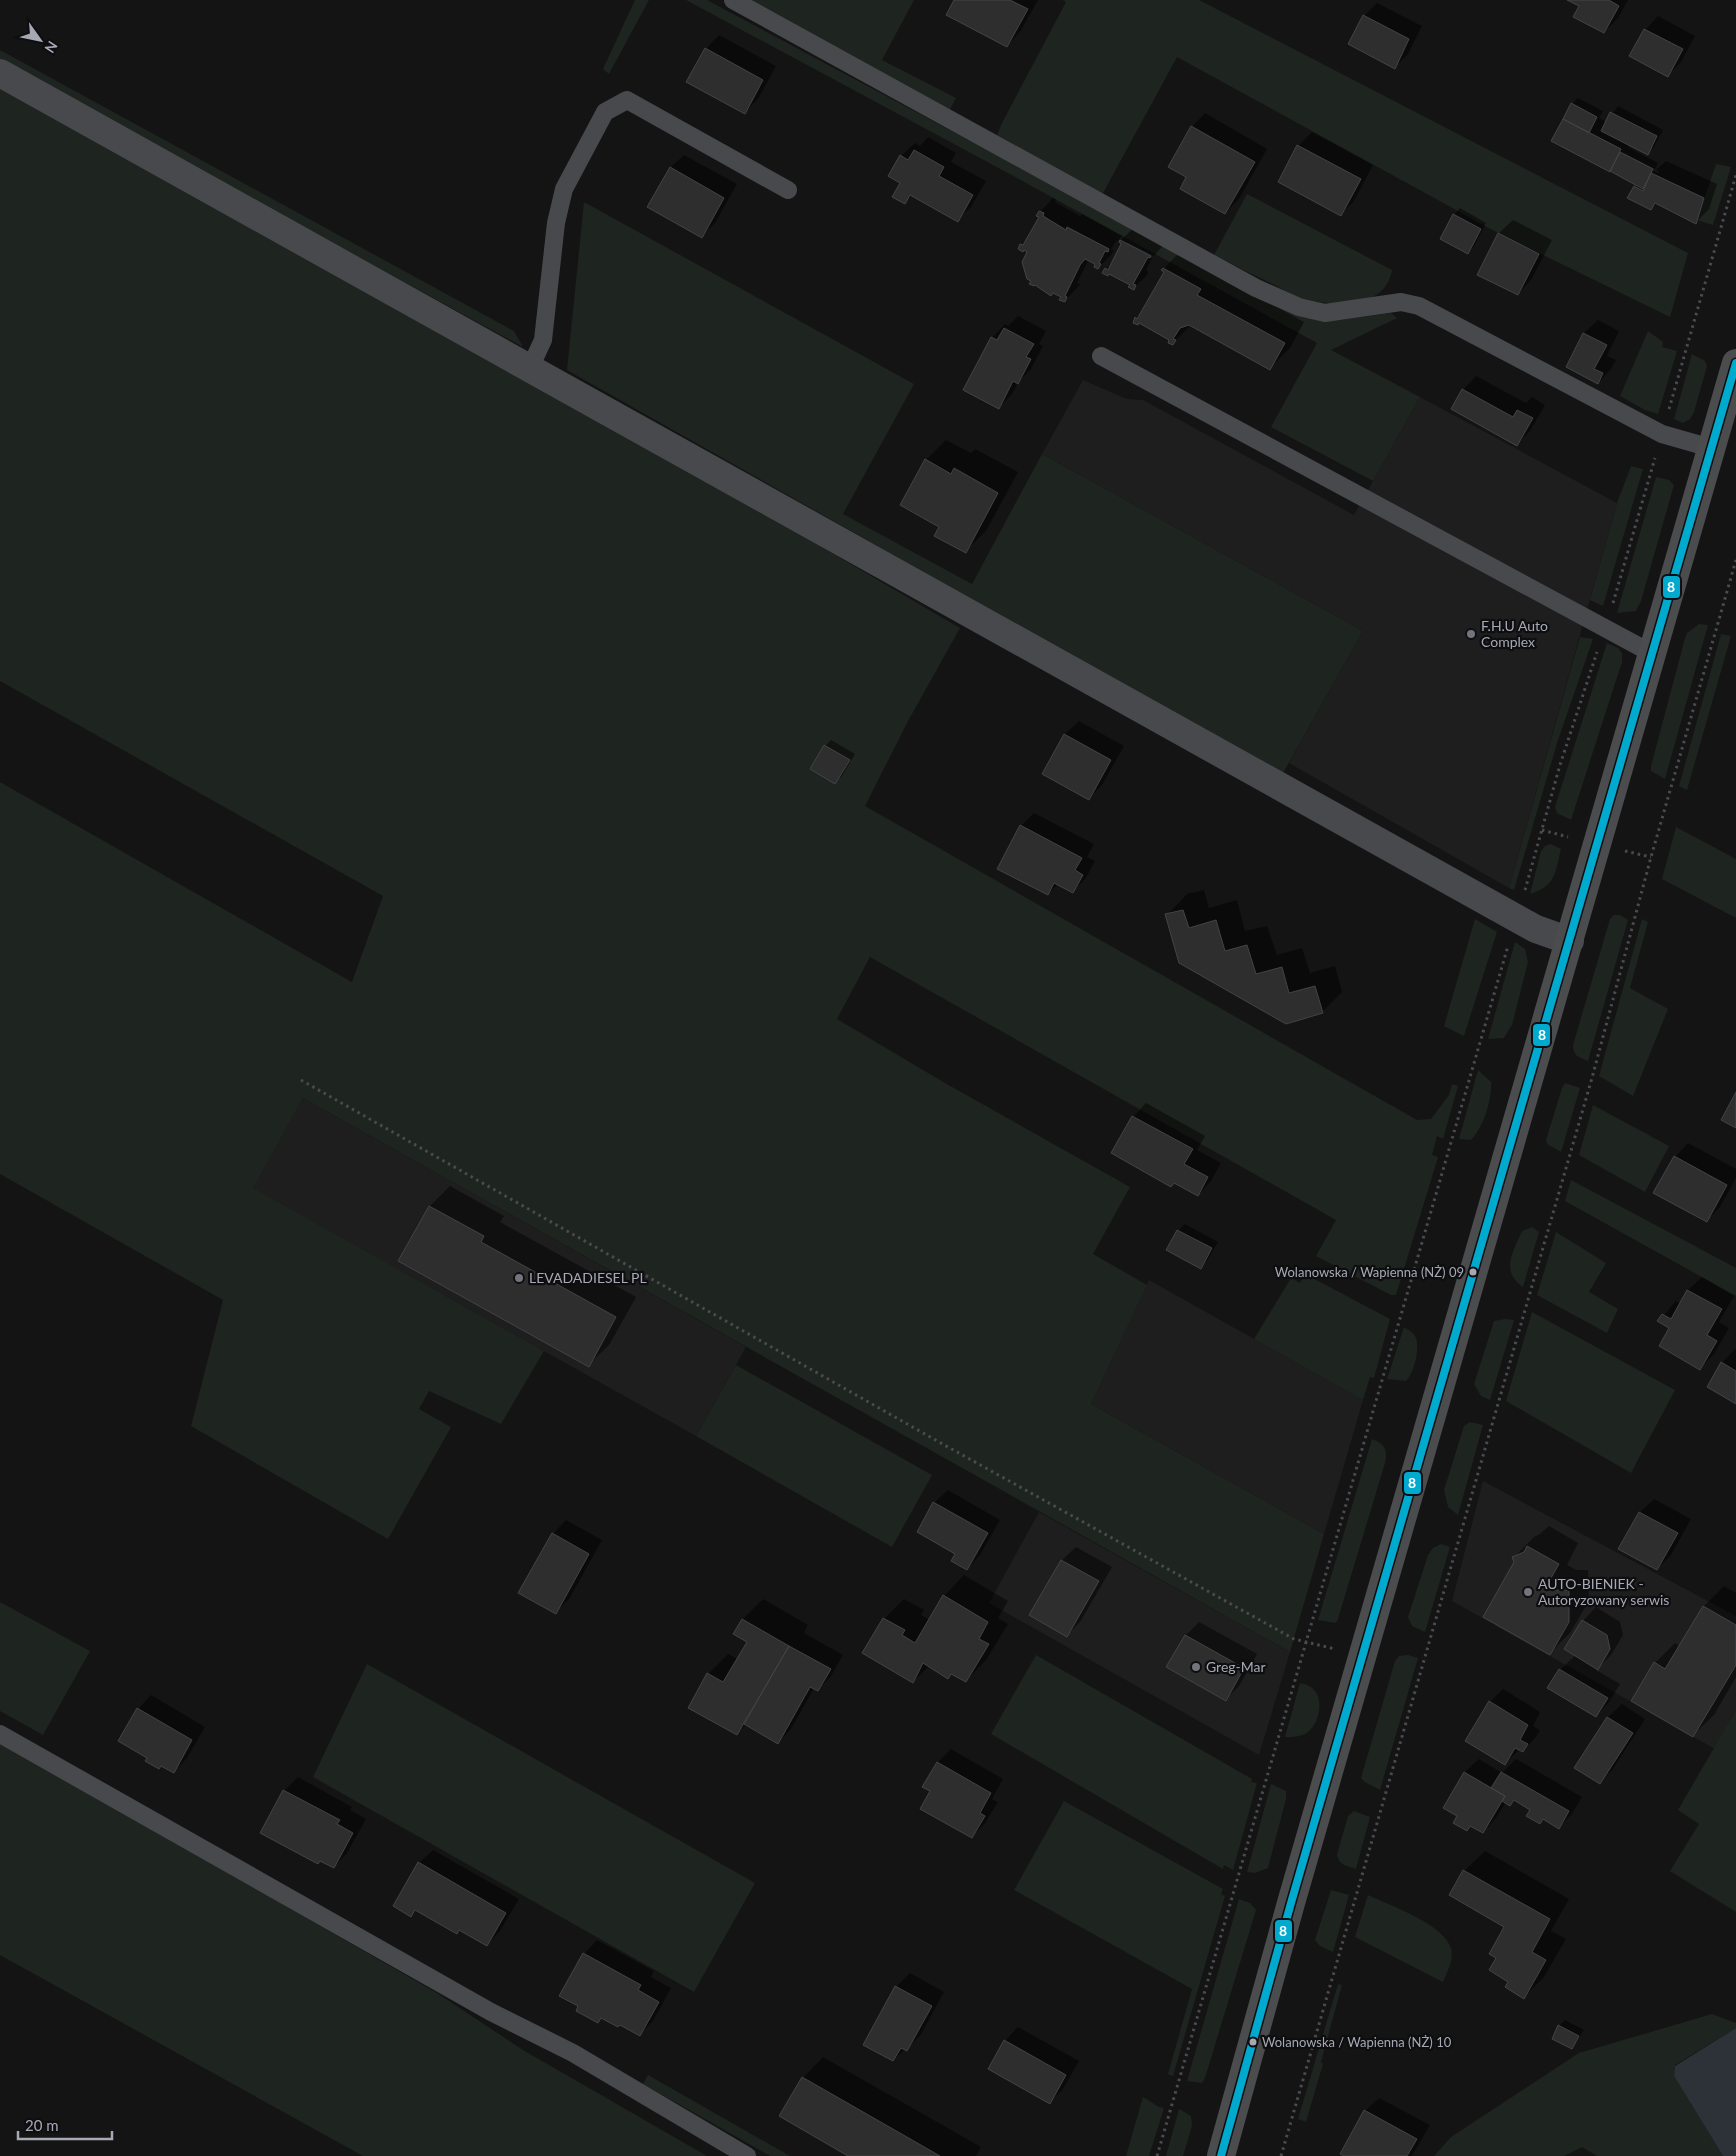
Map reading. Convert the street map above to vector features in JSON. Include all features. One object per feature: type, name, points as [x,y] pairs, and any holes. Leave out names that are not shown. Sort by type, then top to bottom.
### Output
[{"type":"main road","points":[[1221,2156],[1289,1912],[1736,363]]},
{"type":"street","points":[[0,73],[1516,918],[1536,929],[1570,941]]},
{"type":"lane","points":[[733,0],[1263,292],[1299,306],[1325,313],[1401,302],[1419,306],[1662,434],[1711,448]]},
{"type":"lane","points":[[530,368],[543,340],[556,223],[564,189],[605,112],[627,100],[788,190]]},
{"type":"lane","points":[[1100,356],[1653,654]]},
{"type":"lane","points":[[0,1734],[491,2012],[573,2053],[747,2156]]},
{"type":"path","points":[[1157,2156],[1560,765],[1606,628],[1736,176]]},
{"type":"path","points":[[1282,2156],[1590,1088],[1651,857],[1736,560]]},
{"type":"path","points":[[301,1080],[939,1442],[1294,1639],[1363,1655]]},
{"type":"shaded area","points":[[635,0],[649,0],[609,74],[603,69]]},
{"type":"shaded area","points":[[686,0],[707,0],[1282,308],[1315,319],[1332,321],[1391,313],[1397,318],[1331,350],[1420,397],[1373,481],[1271,427],[1317,343],[1006,172]]},
{"type":"shaded area","points":[[749,0],[914,0],[882,60],[956,98],[949,111]]},
{"type":"shaded area","points":[[1063,0],[1199,0],[1688,253],[1670,317],[1498,233],[1177,57],[1102,195],[997,135],[1066,2]]},
{"type":"shaded area","points":[[0,50],[514,331],[523,347],[0,61]]},
{"type":"shaded area","points":[[0,88],[552,389],[960,628],[907,723],[865,806],[1417,1120],[1431,1119],[1449,1095],[1452,1084],[1458,1086],[1443,1139],[1437,1136],[1432,1155],[1438,1157],[1396,1295],[1391,1295],[1316,1256],[1336,1220],[870,957],[837,1019],[945,1083],[1130,1187],[1093,1254],[1147,1285],[1091,1404],[1324,1534],[1290,1652],[303,1098],[253,1188],[544,1351],[501,1424],[429,1391],[419,1409],[451,1427],[388,1539],[191,1426],[223,1300],[0,1174],[0,782],[352,982],[383,896],[0,681]]},
{"type":"shaded area","points":[[1716,164],[1731,167],[1713,225],[1697,220]]},
{"type":"shaded area","points":[[1247,194],[1392,270],[1388,283],[1380,293],[1369,299],[1342,304],[1314,301],[1294,295],[1214,255]]},
{"type":"shaded area","points":[[584,202],[914,384],[843,514],[972,584],[1042,454],[1363,631],[1282,775],[567,370]]},
{"type":"shaded area","points":[[1648,331],[1663,342],[1662,347],[1677,351],[1658,414],[1645,410],[1620,396]]},
{"type":"shaded area","points":[[1692,354],[1705,361],[1707,366],[1694,412],[1690,419],[1683,423],[1674,419]]},
{"type":"shaded area","name":"F.H.U Auto Complex","points":[[1083,380],[1127,399],[1143,400],[1354,515],[1420,397],[1617,503],[1509,888],[1289,763],[1363,631],[1042,454]]},
{"type":"shaded area","points":[[1631,466],[1643,469],[1603,606],[1590,600],[1617,503]]},
{"type":"shaded area","points":[[1656,477],[1669,480],[1674,485],[1641,601],[1636,611],[1617,613]]},
{"type":"shaded area","points":[[1699,624],[1708,625],[1665,779],[1651,771],[1651,766],[1687,633]]},
{"type":"shaded area","points":[[1721,634],[1731,636],[1687,790],[1679,786]]},
{"type":"shaded area","points":[[1580,637],[1593,639],[1558,740],[1514,890],[1509,888]]},
{"type":"shaded area","points":[[1607,643],[1618,648],[1622,653],[1622,662],[1571,820],[1557,813],[1555,807]]},
{"type":"shaded area","points":[[1676,827],[1736,859],[1736,918],[1662,879]]},
{"type":"shaded area","points":[[1551,844],[1561,849],[1553,877],[1545,887],[1530,894],[1541,851],[1545,846]]},
{"type":"shaded area","points":[[1614,915],[1620,915],[1628,920],[1588,1061],[1577,1056],[1573,1045],[1610,919]]},
{"type":"shaded area","points":[[1475,919],[1497,932],[1464,1036],[1444,1026]]},
{"type":"shaded area","points":[[1642,919],[1648,922],[1630,988],[1668,1009],[1633,1096],[1599,1076]]},
{"type":"shaded area","points":[[1515,942],[1525,949],[1528,962],[1512,1025],[1504,1038],[1488,1039]]},
{"type":"shaded area","points":[[1478,1070],[1491,1082],[1489,1104],[1480,1128],[1471,1140],[1459,1139]]},
{"type":"shaded area","points":[[1565,1083],[1580,1088],[1561,1152],[1547,1144],[1546,1140]]},
{"type":"shaded area","name":"LEVADADIESEL PL","points":[[303,1098],[746,1347],[696,1436],[252,1188]]},
{"type":"shaded area","points":[[1593,1105],[1669,1146],[1645,1192],[1579,1155]]},
{"type":"shaded area","points":[[1571,1180],[1736,1268],[1736,1296],[1565,1201]]},
{"type":"shaded area","points":[[1532,1227],[1539,1232],[1523,1287],[1512,1274],[1510,1261],[1522,1231]]},
{"type":"shaded area","points":[[1556,1232],[1606,1263],[1589,1292],[1618,1309],[1607,1333],[1537,1295]]},
{"type":"shaded area","points":[[1305,1274],[1390,1319],[1374,1378],[1370,1377],[1363,1400],[1254,1339],[1291,1278],[1300,1283]]},
{"type":"shaded area","points":[[1149,1280],[1363,1400],[1324,1534],[1091,1404]]},
{"type":"shaded area","points":[[1532,1312],[1675,1390],[1631,1473],[1506,1401]]},
{"type":"shaded area","points":[[1514,1320],[1490,1400],[1481,1396],[1474,1384],[1494,1321]]},
{"type":"shaded area","points":[[1404,1327],[1416,1338],[1417,1354],[1414,1367],[1406,1381],[1387,1379]]},
{"type":"shaded area","points":[[736,1365],[932,1475],[892,1547],[696,1436]]},
{"type":"shaded area","points":[[1470,1422],[1483,1425],[1458,1515],[1448,1507],[1444,1490],[1464,1426]]},
{"type":"shaded area","points":[[1372,1439],[1385,1448],[1385,1463],[1338,1619],[1336,1623],[1318,1620]]},
{"type":"shaded area","points":[[1483,1481],[1736,1616],[1736,1710],[1715,1749],[1452,1601]]},
{"type":"shaded area","points":[[1039,1512],[1290,1652],[1259,1755],[989,1603]]},
{"type":"shaded area","points":[[1441,1544],[1450,1547],[1425,1632],[1412,1626],[1408,1617],[1428,1555],[1433,1548]]},
{"type":"shaded area","points":[[0,1602],[90,1651],[43,1735],[0,1711]]},
{"type":"shaded area","points":[[1036,1655],[1252,1779],[1251,1782],[1257,1783],[1233,1870],[1224,1865],[1223,1869],[991,1734]]},
{"type":"shaded area","points":[[1408,1655],[1418,1658],[1380,1790],[1361,1778],[1395,1661],[1399,1656]]},
{"type":"shaded area","points":[[367,1664],[755,1883],[694,1992],[313,1777]]},
{"type":"shaded area","points":[[1300,1683],[1311,1687],[1317,1694],[1319,1712],[1315,1723],[1308,1732],[1297,1736],[1285,1737]]},
{"type":"shaded area","points":[[1736,1710],[1736,1912],[1670,1871],[1699,1824],[1678,1810]]},
{"type":"shaded area","points":[[0,1742],[437,1993],[523,2050],[707,2156],[363,2156],[0,1955]]},
{"type":"shaded area","points":[[1271,1784],[1286,1791],[1286,1799],[1268,1868],[1255,1873],[1247,1872]]},
{"type":"shaded area","points":[[1064,1801],[1223,1889],[1221,1894],[1225,1896],[1173,2076],[1168,2074],[1192,1989],[1014,1890]]},
{"type":"shaded area","points":[[1354,1811],[1370,1817],[1356,1869],[1344,1865],[1339,1861],[1337,1854],[1348,1816]]},
{"type":"shaded area","points":[[1331,1890],[1349,1895],[1333,1952],[1320,1946],[1315,1940]]},
{"type":"shaded area","points":[[1368,1895],[1428,1924],[1447,1940],[1452,1957],[1443,1982],[1355,1937]]},
{"type":"shaded area","points":[[1239,1899],[1250,1903],[1256,1910],[1205,2078],[1202,2083],[1187,2081]]},
{"type":"shaded area","points":[[1338,1984],[1342,1985],[1321,2062],[1323,2064],[1306,2122],[1298,2119]]},
{"type":"shaded area","points":[[1712,2014],[1736,2023],[1736,2028],[1675,2065],[1674,2076],[1723,2156],[1597,2156],[1582,2147],[1564,2156],[1434,2156],[1451,2137],[1579,2053]]},
{"type":"shaded area","points":[[1736,2028],[1736,2156],[1723,2156],[1674,2076],[1675,2066]]},
{"type":"shaded area","points":[[648,2075],[790,2156],[770,2156],[643,2084]]},
{"type":"shaded area","points":[[1143,2097],[1164,2108],[1149,2156],[1126,2156]]},
{"type":"shaded area","points":[[1179,2109],[1191,2116],[1192,2126],[1183,2156],[1166,2156]]},
{"type":"building","points":[[954,0],[1010,0],[1028,9],[1007,47],[946,15]]},
{"type":"building","points":[[1567,0],[1609,0],[1619,6],[1604,33],[1573,17],[1579,6]]},
{"type":"building","points":[[1363,15],[1409,39],[1395,69],[1348,44]]},
{"type":"building","points":[[1644,29],[1683,49],[1668,77],[1629,56]]},
{"type":"building","points":[[705,48],[763,80],[745,114],[686,82]]},
{"type":"building","points":[[1571,103],[1597,117],[1589,133],[1563,119]]},
{"type":"building","points":[[1610,112],[1657,136],[1648,155],[1601,131]]},
{"type":"building","points":[[1563,119],[1621,149],[1610,172],[1551,141]]},
{"type":"building","points":[[1191,126],[1255,162],[1225,214],[1180,189],[1186,177],[1168,167]]},
{"type":"building","points":[[1297,145],[1361,179],[1341,216],[1278,182]]},
{"type":"building","points":[[914,150],[944,167],[939,176],[973,195],[958,222],[910,195],[905,204],[892,197],[900,183],[888,176],[900,155],[908,160]]},
{"type":"building","points":[[1620,152],[1653,169],[1643,189],[1610,171]]},
{"type":"building","points":[[670,167],[724,198],[702,238],[647,207]]},
{"type":"building","points":[[1651,173],[1704,198],[1696,224],[1655,203],[1651,210],[1627,198],[1634,186],[1643,191]]},
{"type":"building","points":[[1039,211],[1044,213],[1043,216],[1066,230],[1067,227],[1109,249],[1108,252],[1105,251],[1098,269],[1094,267],[1095,264],[1085,259],[1080,265],[1065,296],[1067,297],[1065,302],[1059,300],[1061,297],[1053,293],[1051,296],[1035,285],[1029,284],[1031,281],[1027,279],[1022,262],[1027,252],[1018,249],[1020,244],[1023,245],[1039,217],[1036,216]]},
{"type":"building","points":[[1453,214],[1481,229],[1468,254],[1440,239]]},
{"type":"building","points":[[1498,233],[1539,254],[1518,295],[1477,275]]},
{"type":"building","points":[[1120,240],[1151,256],[1150,258],[1148,257],[1133,284],[1136,285],[1134,290],[1128,287],[1130,285],[1109,274],[1108,276],[1102,273],[1105,268],[1108,270],[1121,244]]},
{"type":"building","points":[[1163,268],[1201,289],[1197,295],[1285,343],[1270,370],[1189,325],[1180,328],[1173,339],[1176,340],[1173,345],[1168,343],[1169,340],[1139,323],[1138,325],[1133,323],[1164,272],[1161,270]]},
{"type":"building","points":[[1004,328],[1034,344],[1026,357],[1031,359],[1018,384],[1013,381],[999,409],[963,390],[991,337],[997,340]]},
{"type":"building","points":[[1583,333],[1607,345],[1594,369],[1603,373],[1598,384],[1566,367]]},
{"type":"building","points":[[1462,389],[1513,417],[1517,410],[1533,418],[1517,446],[1451,409]]},
{"type":"building","points":[[925,459],[951,474],[954,468],[998,493],[966,553],[934,536],[939,527],[900,505]]},
{"type":"building","points":[[1064,734],[1111,760],[1089,800],[1042,774]]},
{"type":"building","points":[[824,745],[850,760],[835,784],[810,769]]},
{"type":"building","points":[[1020,825],[1082,858],[1075,870],[1083,875],[1073,893],[1054,883],[1048,895],[997,869]]},
{"type":"building","points":[[1183,910],[1189,928],[1216,920],[1225,951],[1247,945],[1256,974],[1282,967],[1289,993],[1315,986],[1323,1013],[1286,1024],[1179,963],[1165,914]]},
{"type":"building","points":[[1736,1092],[1736,1128],[1721,1120]]},
{"type":"building","points":[[1132,1116],[1193,1149],[1184,1164],[1208,1177],[1198,1196],[1174,1183],[1171,1187],[1111,1153]]},
{"type":"building","points":[[1674,1156],[1727,1185],[1707,1222],[1653,1193]]},
{"type":"building","points":[[429,1206],[484,1236],[481,1242],[616,1317],[589,1367],[398,1261]]},
{"type":"building","points":[[1177,1230],[1212,1248],[1201,1269],[1166,1250]]},
{"type":"building","points":[[1687,1290],[1722,1309],[1707,1335],[1717,1341],[1700,1370],[1659,1346],[1669,1328],[1657,1321],[1662,1314],[1671,1319]]},
{"type":"building","points":[[1721,1362],[1736,1371],[1736,1404],[1707,1387]]},
{"type":"building","points":[[933,1502],[988,1533],[967,1570],[951,1561],[955,1554],[917,1532]]},
{"type":"building","points":[[1639,1512],[1678,1533],[1657,1570],[1618,1549]]},
{"type":"building","points":[[552,1533],[589,1554],[556,1614],[518,1593]]},
{"type":"building","points":[[1527,1546],[1559,1564],[1547,1585],[1555,1590],[1569,1590],[1569,1622],[1550,1655],[1483,1617],[1514,1562],[1512,1557],[1524,1552]]},
{"type":"building","points":[[1061,1560],[1099,1581],[1067,1637],[1029,1615]]},
{"type":"building","points":[[943,1595],[988,1622],[979,1639],[989,1644],[966,1682],[951,1674],[948,1679],[923,1663],[913,1683],[862,1653],[883,1618],[905,1630],[902,1635],[915,1643]]},
{"type":"building","points":[[1703,1606],[1736,1625],[1736,1665],[1693,1737],[1631,1701],[1654,1662],[1665,1669]]},
{"type":"building","points":[[742,1619],[789,1646],[737,1735],[688,1708],[707,1673],[723,1682],[747,1642],[733,1634]]},
{"type":"building","points":[[1582,1620],[1607,1635],[1610,1649],[1598,1670],[1564,1649]]},
{"type":"building","points":[[1185,1635],[1244,1668],[1226,1701],[1166,1667]]},
{"type":"building","points":[[789,1646],[831,1669],[818,1691],[810,1687],[778,1744],[744,1724]]},
{"type":"building","points":[[1559,1669],[1608,1698],[1596,1717],[1547,1688]]},
{"type":"building","points":[[1489,1701],[1528,1725],[1520,1740],[1528,1744],[1523,1752],[1515,1748],[1505,1765],[1465,1741]]},
{"type":"building","points":[[137,1708],[192,1740],[174,1773],[161,1766],[159,1769],[145,1761],[147,1758],[118,1741]]},
{"type":"building","points":[[1607,1717],[1633,1733],[1600,1784],[1574,1768]]},
{"type":"building","points":[[937,1762],[991,1793],[980,1813],[985,1816],[972,1838],[920,1809],[930,1791],[922,1787]]},
{"type":"building","points":[[1464,1772],[1505,1796],[1483,1833],[1470,1826],[1467,1831],[1453,1823],[1457,1816],[1443,1808]]},
{"type":"building","points":[[1501,1772],[1569,1811],[1559,1829],[1543,1819],[1540,1824],[1526,1816],[1530,1810],[1514,1800],[1510,1806],[1502,1801],[1505,1796],[1491,1788]]},
{"type":"building","points":[[283,1790],[340,1820],[337,1824],[353,1833],[334,1868],[320,1861],[318,1864],[260,1833]]},
{"type":"building","points":[[418,1862],[506,1913],[487,1946],[459,1930],[457,1934],[415,1910],[411,1917],[393,1906]]},
{"type":"building","points":[[1463,1870],[1550,1919],[1532,1952],[1546,1960],[1524,1999],[1505,1987],[1508,1982],[1489,1970],[1496,1958],[1489,1954],[1504,1927],[1449,1895]]},
{"type":"building","points":[[583,1953],[641,1985],[638,1990],[659,2002],[640,2036],[620,2025],[618,2027],[601,2018],[598,2023],[576,2011],[578,2006],[559,1996]]},
{"type":"building","points":[[895,1986],[932,2006],[907,2051],[901,2048],[893,2061],[863,2045]]},
{"type":"building","points":[[1558,2025],[1579,2036],[1572,2049],[1552,2039]]},
{"type":"building","points":[[1004,2040],[1066,2075],[1050,2104],[988,2069]]},
{"type":"building","points":[[802,2077],[940,2156],[848,2156],[779,2116]]},
{"type":"building","points":[[1364,2110],[1417,2139],[1407,2156],[1344,2156],[1340,2154]]},
{"type":"transit line","name":"8","points":[[1221,2156],[1291,1903],[1736,363]]},
{"type":"place","name":"F.H.U Auto Complex","points":[[1471,634]]},
{"type":"place","name":"Wolanowska / Wapienna (NŻ) 09","points":[[1473,1272]]},
{"type":"place","name":"LEVADADIESEL PL","points":[[519,1278]]},
{"type":"place","name":"AUTO-BIENIEK - Autoryzowany serwis","points":[[1528,1592]]},
{"type":"place","name":"Greg-Mar","points":[[1196,1667]]},
{"type":"place","name":"Wolanowska / Wapienna (NŻ) 10","points":[[1253,2042]]}]
